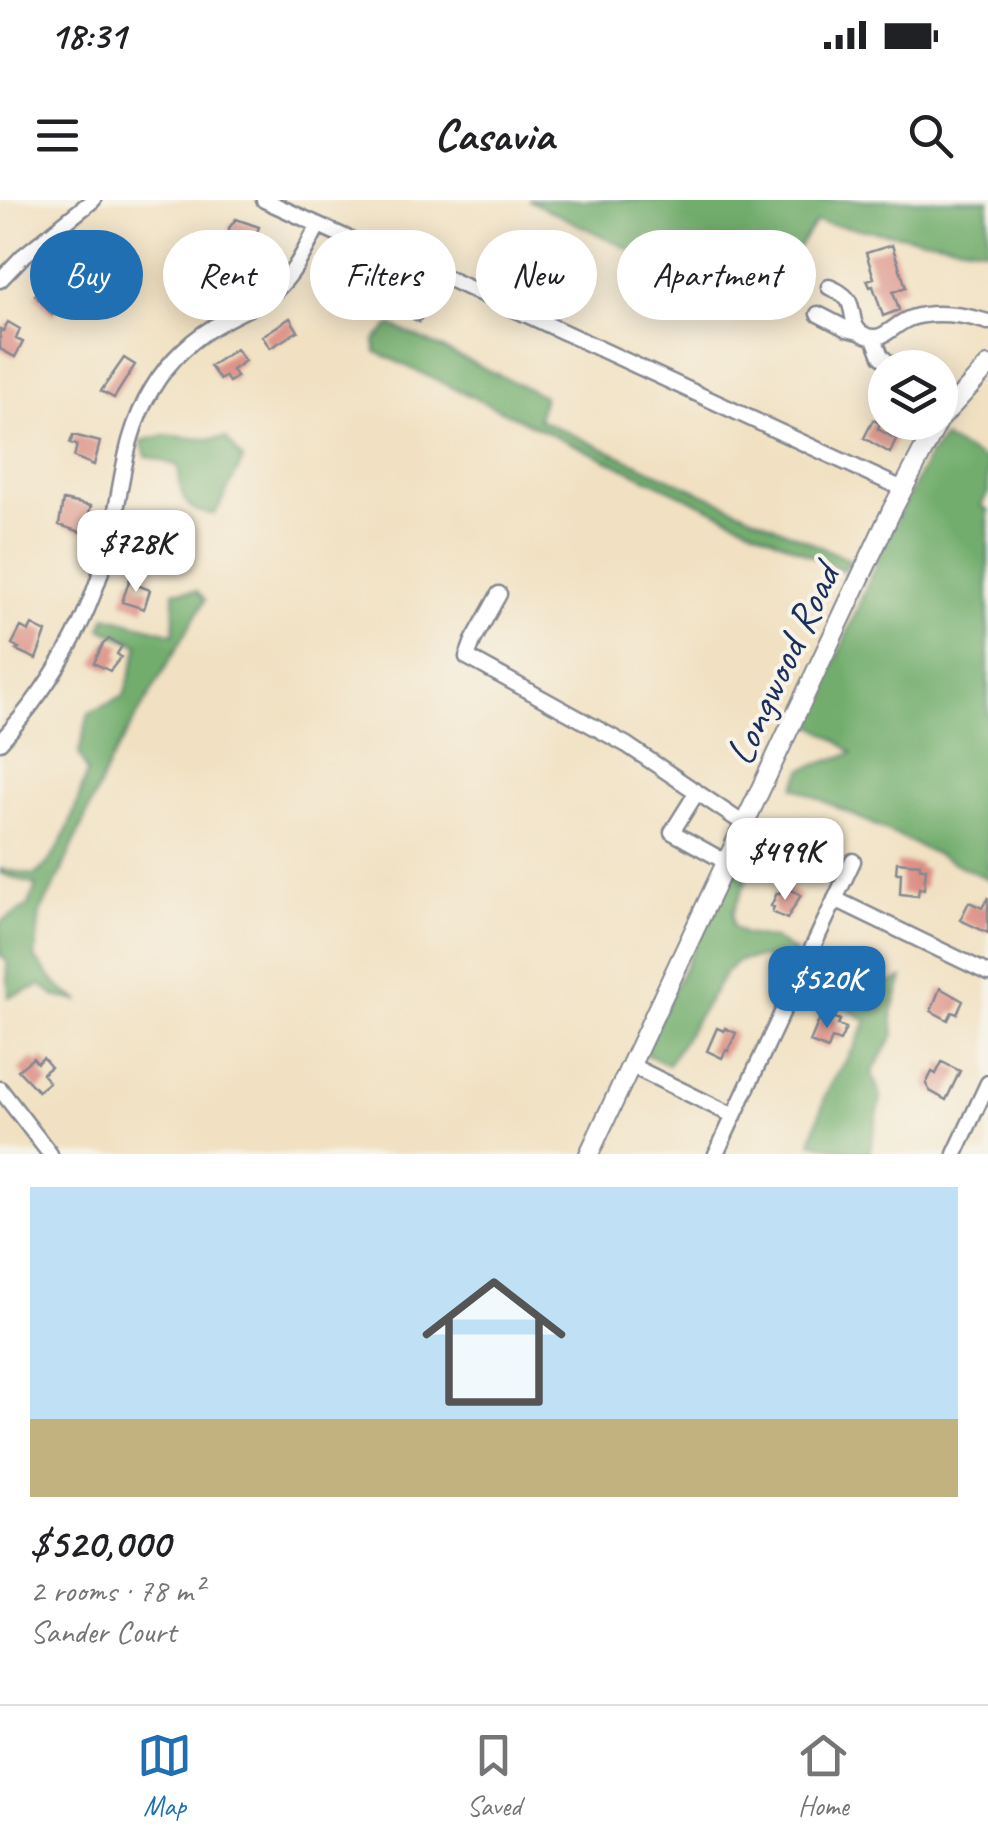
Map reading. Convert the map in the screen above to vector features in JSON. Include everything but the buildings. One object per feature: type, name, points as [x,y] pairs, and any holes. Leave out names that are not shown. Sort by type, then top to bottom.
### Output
[{"type":"main road","name":"Longwood Road","points":[[958,389],[988,366]]},
{"type":"main road","name":"Longwood Road","points":[[588,1154],[929,440]]},
{"type":"street","points":[[0,280],[22,257],[93,200]]},
{"type":"street","points":[[264,200],[356,242],[393,253],[903,488]]},
{"type":"street","points":[[0,742],[27,713],[50,679],[90,605],[114,520],[128,442],[154,385],[201,335],[278,289],[318,226]]},
{"type":"street","points":[[829,286],[848,301],[858,332]]},
{"type":"street","points":[[818,314],[874,338],[916,316],[958,316],[988,322]]},
{"type":"street","points":[[874,338],[879,350]]},
{"type":"street","points":[[499,594],[467,656],[627,745],[744,824]]},
{"type":"street","points":[[697,792],[672,832],[726,862]]},
{"type":"street","points":[[716,1154],[853,860]]},
{"type":"street","points":[[834,900],[988,973]]},
{"type":"street","points":[[630,1064],[734,1116]]},
{"type":"street","points":[[955,1154],[988,1084]]},
{"type":"street","points":[[0,1089],[50,1154]]},
{"type":"green space","points":[[528,200],[988,200],[988,249],[816,222],[811,230],[617,230],[617,244],[597,234],[597,230],[589,230]]},
{"type":"green space","points":[[391,325],[544,396],[538,419],[850,560],[844,571],[376,352],[375,340]]},
{"type":"green space","points":[[165,435],[226,438],[243,460],[215,514],[189,506],[182,493],[178,466],[146,456],[141,441]]},
{"type":"green space","points":[[941,440],[947,440],[988,462],[988,493],[981,506],[988,510],[988,879],[794,787],[803,769],[853,753],[810,724],[878,558],[928,457]]},
{"type":"green space","points":[[174,591],[197,591],[205,600],[109,764],[40,913],[35,958],[60,988],[80,1001],[54,996],[42,985],[9,997],[7,961],[0,955],[0,923],[28,906],[36,885],[0,873],[0,869],[34,875],[53,856],[68,829],[87,772],[79,753],[89,713],[124,696],[139,645],[101,629],[106,616],[174,634]]},
{"type":"green space","points":[[739,854],[754,862],[733,913],[733,926],[745,934],[774,939],[796,953],[780,968],[763,957],[737,961],[724,975],[668,1065],[643,1053]]},
{"type":"green space","points":[[903,978],[892,1012],[894,1035],[872,1073],[881,1098],[869,1154],[811,1142],[827,1091],[867,1021],[824,993],[812,979],[868,987]]}]
